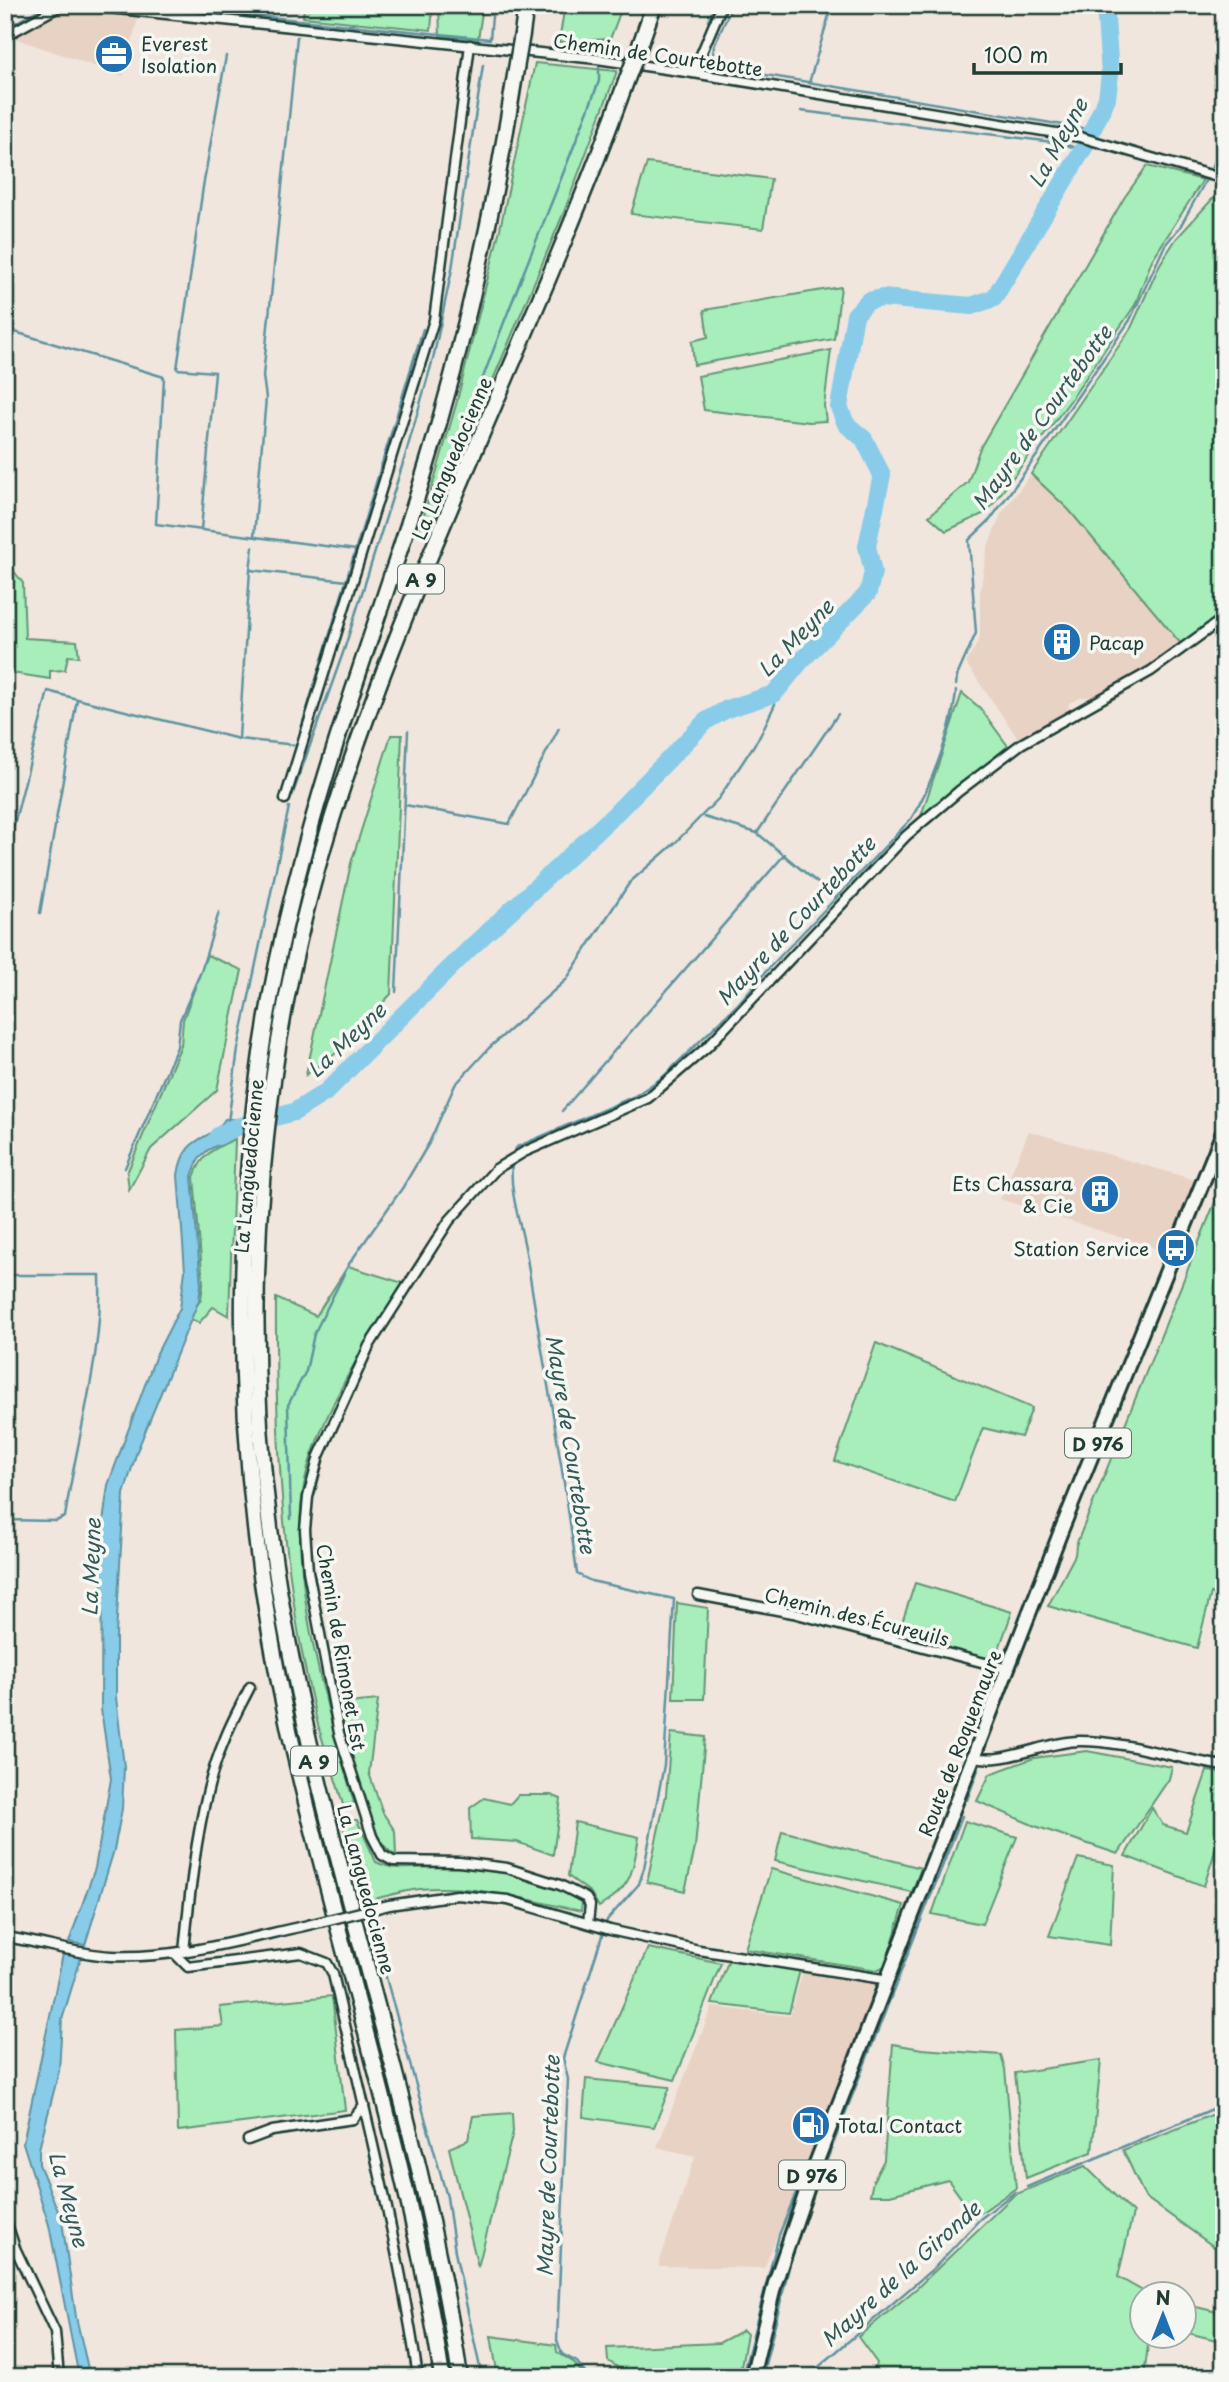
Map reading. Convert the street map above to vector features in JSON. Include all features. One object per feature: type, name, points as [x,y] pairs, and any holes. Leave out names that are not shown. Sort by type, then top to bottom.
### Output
[{"type":"highway","name":"La Languedocienne","points":[[442,2377],[409,2206],[290,1733],[263,1592],[248,1471],[243,1392],[242,1300],[255,1104],[264,1039],[293,894],[334,748],[440,420],[482,258],[505,145],[526,5]]},
{"type":"highway","name":"La Languedocienne","points":[[460,2377],[426,2203],[293,1674],[270,1532],[260,1391],[260,1242],[273,1096],[292,975],[309,898],[353,758],[428,559],[565,239],[654,5]]},
{"type":"main road","name":"Route de Roquemaure","points":[[752,2377],[775,2283],[797,2217],[1008,1669],[1224,1130]]},
{"type":"street","points":[[5,36],[62,5]]},
{"type":"street","name":"Chemin de Courtebotte","points":[[80,5],[470,45],[693,73],[1080,137],[1224,179]]},
{"type":"street","points":[[693,73],[722,5]]},
{"type":"street","points":[[285,799],[434,320],[470,45]]},
{"type":"street","name":"Chemin de Rimonet Est","points":[[593,1925],[590,1905],[586,1898],[560,1885],[497,1866],[448,1861],[393,1861],[382,1855],[372,1836],[339,1733],[309,1571],[305,1530],[308,1497],[319,1456],[369,1346],[449,1221],[496,1169],[524,1152],[648,1098],[707,1047],[905,836],[959,791],[1021,744],[1151,671],[1224,618]]},
{"type":"street","name":"Chemin des Écureuils","points":[[698,1595],[793,1613],[1008,1669]]},
{"type":"street","points":[[184,1952],[211,1779],[224,1741],[250,1687]]},
{"type":"street","points":[[974,1757],[994,1759],[1046,1745],[1080,1741],[1116,1744],[1224,1766]]},
{"type":"street","points":[[5,1937],[86,1953],[128,1957],[175,1954],[436,1895],[479,1896],[536,1906],[610,1930],[725,1956],[889,1980]]},
{"type":"street","points":[[175,1954],[188,1967],[301,1953],[327,1963],[333,1974],[364,2105],[408,2309],[418,2377]]},
{"type":"street","points":[[248,2140],[272,2131],[353,2119],[364,2105]]},
{"type":"street","points":[[5,2218],[15,2248],[55,2332],[59,2377]]},
{"type":"shaded area","points":[[57,5],[228,5],[221,27],[138,18],[123,76],[14,38]]},
{"type":"shaded area","points":[[1031,474],[1069,510],[1181,644],[1152,667],[1099,696],[1082,697],[1069,703],[1068,711],[1019,740],[966,663],[980,638],[980,593],[987,549],[1001,514]]},
{"type":"shaded area","points":[[1029,1131],[1195,1180],[1167,1252],[1000,1199]]},
{"type":"shaded area","points":[[803,1971],[881,1985],[764,2268],[658,2266],[695,2157],[657,2147],[712,2007],[790,2016]]},
{"type":"green space","points":[[304,5],[433,5],[431,30],[303,17]]},
{"type":"green space","points":[[439,5],[483,5],[478,40],[440,36]]},
{"type":"green space","points":[[565,5],[623,5],[610,39],[559,42]]},
{"type":"green space","points":[[535,63],[617,71],[564,212],[426,538],[419,532],[456,405],[500,229]]},
{"type":"green space","points":[[647,163],[771,179],[763,229],[631,214]]},
{"type":"green space","points":[[1147,166],[1203,180],[1152,260],[1135,305],[1070,401],[987,512],[946,531],[929,516],[968,482],[980,448],[1124,198]]},
{"type":"green space","points":[[1224,186],[1224,612],[1181,644],[1069,510],[1031,474],[1131,328],[1160,264],[1176,239]]},
{"type":"green space","points":[[841,287],[834,339],[694,365],[692,341],[708,337],[704,310]]},
{"type":"green space","points":[[831,350],[824,406],[826,421],[809,422],[704,410],[698,376]]},
{"type":"green space","points":[[13,570],[23,583],[25,638],[77,641],[79,657],[68,656],[65,670],[50,671],[50,679],[5,672],[5,571]]},
{"type":"green space","points":[[962,693],[980,708],[1008,746],[920,819]]},
{"type":"green space","points":[[391,735],[402,735],[391,994],[335,1054],[306,1075],[351,863]]},
{"type":"green space","points":[[207,955],[242,970],[217,1090],[151,1149],[129,1190],[127,1173],[181,1045],[183,1020]]},
{"type":"green space","points":[[235,1139],[229,1316],[213,1307],[199,1323],[189,1318],[201,1299],[203,1284],[194,1177],[210,1153]]},
{"type":"green space","points":[[1224,1180],[1224,1597],[1211,1593],[1197,1648],[1048,1606],[1075,1555],[1076,1545]]},
{"type":"green space","points":[[348,1266],[403,1283],[329,1412],[311,1458],[302,1496],[300,1539],[310,1630],[354,1803],[343,1805],[315,1713],[288,1559],[279,1455],[276,1298],[316,1316]]},
{"type":"green space","points":[[876,1343],[1032,1408],[1021,1437],[983,1428],[955,1502],[835,1461]]},
{"type":"green space","points":[[915,1583],[1012,1612],[994,1663],[927,1647],[908,1638],[909,1631],[900,1629]]},
{"type":"green space","points":[[677,1603],[708,1608],[704,1699],[673,1699]]},
{"type":"green space","points":[[378,1700],[369,1773],[383,1813],[395,1831],[396,1856],[384,1846],[365,1809],[357,1787],[338,1704]]},
{"type":"green space","points":[[671,1733],[705,1737],[695,1848],[685,1891],[647,1882],[666,1795]]},
{"type":"green space","points":[[1087,1751],[1172,1767],[1169,1779],[1118,1854],[1035,1826],[977,1801],[990,1774],[1034,1758]]},
{"type":"green space","points":[[1207,1771],[1224,1773],[1224,1823],[1204,1886],[1125,1856],[1152,1808],[1163,1825],[1186,1832]]},
{"type":"green space","points":[[518,1795],[551,1795],[561,1799],[553,1855],[517,1842],[471,1839],[470,1808],[484,1798],[510,1804]]},
{"type":"green space","points":[[357,1820],[376,1862],[401,1868],[463,1867],[517,1875],[567,1894],[582,1903],[581,1911],[501,1894],[441,1888],[420,1889],[362,1902],[342,1822]]},
{"type":"green space","points":[[965,1821],[1017,1837],[982,1924],[932,1914]]},
{"type":"green space","points":[[575,1822],[639,1837],[629,1878],[618,1893],[599,1907],[591,1893],[568,1876]]},
{"type":"green space","points":[[782,1831],[921,1868],[912,1892],[775,1861]]},
{"type":"green space","points":[[1078,1858],[1114,1865],[1110,1945],[1049,1936]]},
{"type":"green space","points":[[771,1869],[904,1905],[885,1966],[877,1970],[745,1949]]},
{"type":"green space","points":[[648,1948],[721,1963],[675,2080],[598,2062]]},
{"type":"green space","points":[[729,1959],[800,1970],[789,2013],[712,2004]]},
{"type":"green space","points":[[332,1996],[345,2110],[178,2131],[176,2030],[223,2026],[220,2007]]},
{"type":"green space","points":[[893,2044],[1001,2055],[1005,2069],[1016,2188],[975,2217],[948,2180],[890,2195],[870,2195],[873,2181],[884,2160]]},
{"type":"green space","points":[[1101,2060],[1092,2152],[1026,2178],[1015,2073]]},
{"type":"green space","points":[[586,2079],[670,2087],[654,2127],[583,2117]]},
{"type":"green space","points":[[1224,2110],[1224,2254],[1145,2197],[1123,2150]]},
{"type":"green space","points":[[512,2113],[513,2132],[478,2267],[449,2148],[468,2140],[473,2116]]},
{"type":"green space","points":[[1085,2166],[1133,2213],[1118,2277],[1128,2283],[1128,2350],[1147,2350],[1144,2377],[869,2377],[877,2363],[858,2337],[917,2288],[1014,2195]]},
{"type":"green space","points":[[1224,2259],[1224,2342],[1198,2336],[1198,2307],[1217,2312]]},
{"type":"green space","points":[[743,2330],[747,2334],[739,2377],[633,2377],[608,2361],[607,2348],[719,2343]]},
{"type":"green space","points":[[491,2336],[556,2345],[557,2352],[573,2362],[586,2377],[498,2377]]},
{"type":"water","points":[[225,1119],[240,1119],[239,1134],[208,1150],[199,1158],[192,1176],[201,1285],[199,1300],[137,1451],[124,1494],[116,1635],[116,1697],[124,1767],[122,1809],[114,1850],[85,1945],[69,1942],[95,1868],[111,1779],[101,1709],[102,1530],[108,1485],[156,1355],[180,1308],[185,1271],[178,1175],[181,1161],[192,1145],[213,1132]]},
{"type":"water","points":[[63,1954],[81,1957],[62,2020],[59,2071],[39,2149],[39,2164],[62,2221],[76,2317],[90,2377],[79,2377],[49,2225],[23,2143]]},
{"type":"waterway","points":[[5,29],[46,5]]},
{"type":"waterway","points":[[227,13],[490,39],[493,5]]},
{"type":"waterway","points":[[708,21],[715,5]]},
{"type":"waterway","points":[[732,5],[714,46],[712,66],[1093,130]]},
{"type":"waterway","points":[[809,83],[832,5]]},
{"type":"waterway","name":"La Meyne","points":[[218,1136],[233,1128],[294,1112],[326,1092],[468,950],[614,815],[706,721],[727,709],[774,694],[800,662],[868,593],[873,572],[867,546],[882,475],[864,439],[846,424],[839,407],[855,315],[868,301],[882,298],[971,306],[994,298],[1085,146],[1107,98],[1110,74],[1105,5]]},
{"type":"waterway","points":[[254,536],[266,398],[263,376],[297,37]]},
{"type":"waterway","points":[[201,530],[215,372],[177,369],[203,187],[226,56]]},
{"type":"waterway","points":[[292,796],[344,650],[433,359],[452,269],[483,65]]},
{"type":"waterway","points":[[469,416],[599,81],[599,67]]},
{"type":"waterway","points":[[801,111],[1061,143],[1082,150]]},
{"type":"waterway","name":"Mayre de Courtebotte","points":[[1212,167],[1224,144]]},
{"type":"waterway","name":"Mayre de Courtebotte","points":[[956,685],[957,676],[976,633],[969,540],[990,520],[1130,320],[1165,245],[1180,227],[1206,180]]},
{"type":"waterway","points":[[5,329],[164,377],[156,524],[356,550]]},
{"type":"waterway","points":[[77,699],[239,739],[296,745],[423,329]]},
{"type":"waterway","points":[[253,547],[250,570],[347,581]]},
{"type":"waterway","points":[[239,738],[250,570]]},
{"type":"waterway","points":[[5,860],[48,691],[77,699],[40,913]]},
{"type":"waterway","name":"Mayre de Courtebotte","points":[[514,1152],[517,1147],[635,1096],[663,1077],[737,1005],[911,819],[940,756],[951,722],[956,691]]},
{"type":"waterway","points":[[291,1519],[288,1405],[306,1371],[314,1334],[349,1264],[403,1187],[429,1143],[455,1085],[489,1048],[566,980],[630,882],[674,844],[719,798],[760,736],[775,704],[774,694]]},
{"type":"waterway","points":[[757,833],[838,714]]},
{"type":"waterway","points":[[405,805],[509,824],[559,728]]},
{"type":"waterway","points":[[396,992],[408,731]]},
{"type":"waterway","points":[[228,1122],[238,1049],[289,807]]},
{"type":"waterway","points":[[704,817],[757,833],[836,898]]},
{"type":"waterway","points":[[562,1111],[785,854]]},
{"type":"waterway","points":[[125,1168],[177,1047],[180,1020],[201,971],[219,912]]},
{"type":"waterway","points":[[1016,1629],[1224,1113]]},
{"type":"waterway","points":[[1040,1602],[1224,1147]]},
{"type":"waterway","name":"Mayre de Courtebotte","points":[[512,1163],[514,1199],[527,1258],[577,1574],[591,1581],[674,1599],[664,1765],[644,1868],[639,1884],[607,1920],[563,2058],[568,2079],[557,2340],[562,2354],[577,2362],[588,2377]]},
{"type":"waterway","points":[[5,1275],[100,1275],[100,1306],[93,1366],[65,1517],[56,1521],[5,1520]]},
{"type":"waterway","points":[[984,1750],[1019,1655]]},
{"type":"waterway","points":[[882,1975],[982,1717]]},
{"type":"waterway","points":[[967,1800],[979,1767]]},
{"type":"waterway","points":[[799,2231],[962,1816]]},
{"type":"waterway","points":[[375,1938],[447,2197],[455,2252],[482,2377]]},
{"type":"waterway","name":"Mayre de Courtebotte","points":[[742,2377],[779,2235],[847,2066]]},
{"type":"waterway","name":"Mayre de la Gironde","points":[[1027,2187],[1215,2108],[1224,2094]]},
{"type":"waterway","name":"Mayre de la Gironde","points":[[807,2377],[935,2267],[980,2219],[1015,2192]]},
{"type":"waterway","points":[[762,2377],[794,2247]]},
{"type":"place","name":"Everest Isolation","points":[[114,54]]},
{"type":"place","name":"Pacap","points":[[1062,642]]},
{"type":"place","name":"Ets Chassara & Cie","points":[[1100,1194]]},
{"type":"place","name":"Station Service","points":[[1176,1248]]},
{"type":"place","name":"Total Contact","points":[[811,2125]]}]
